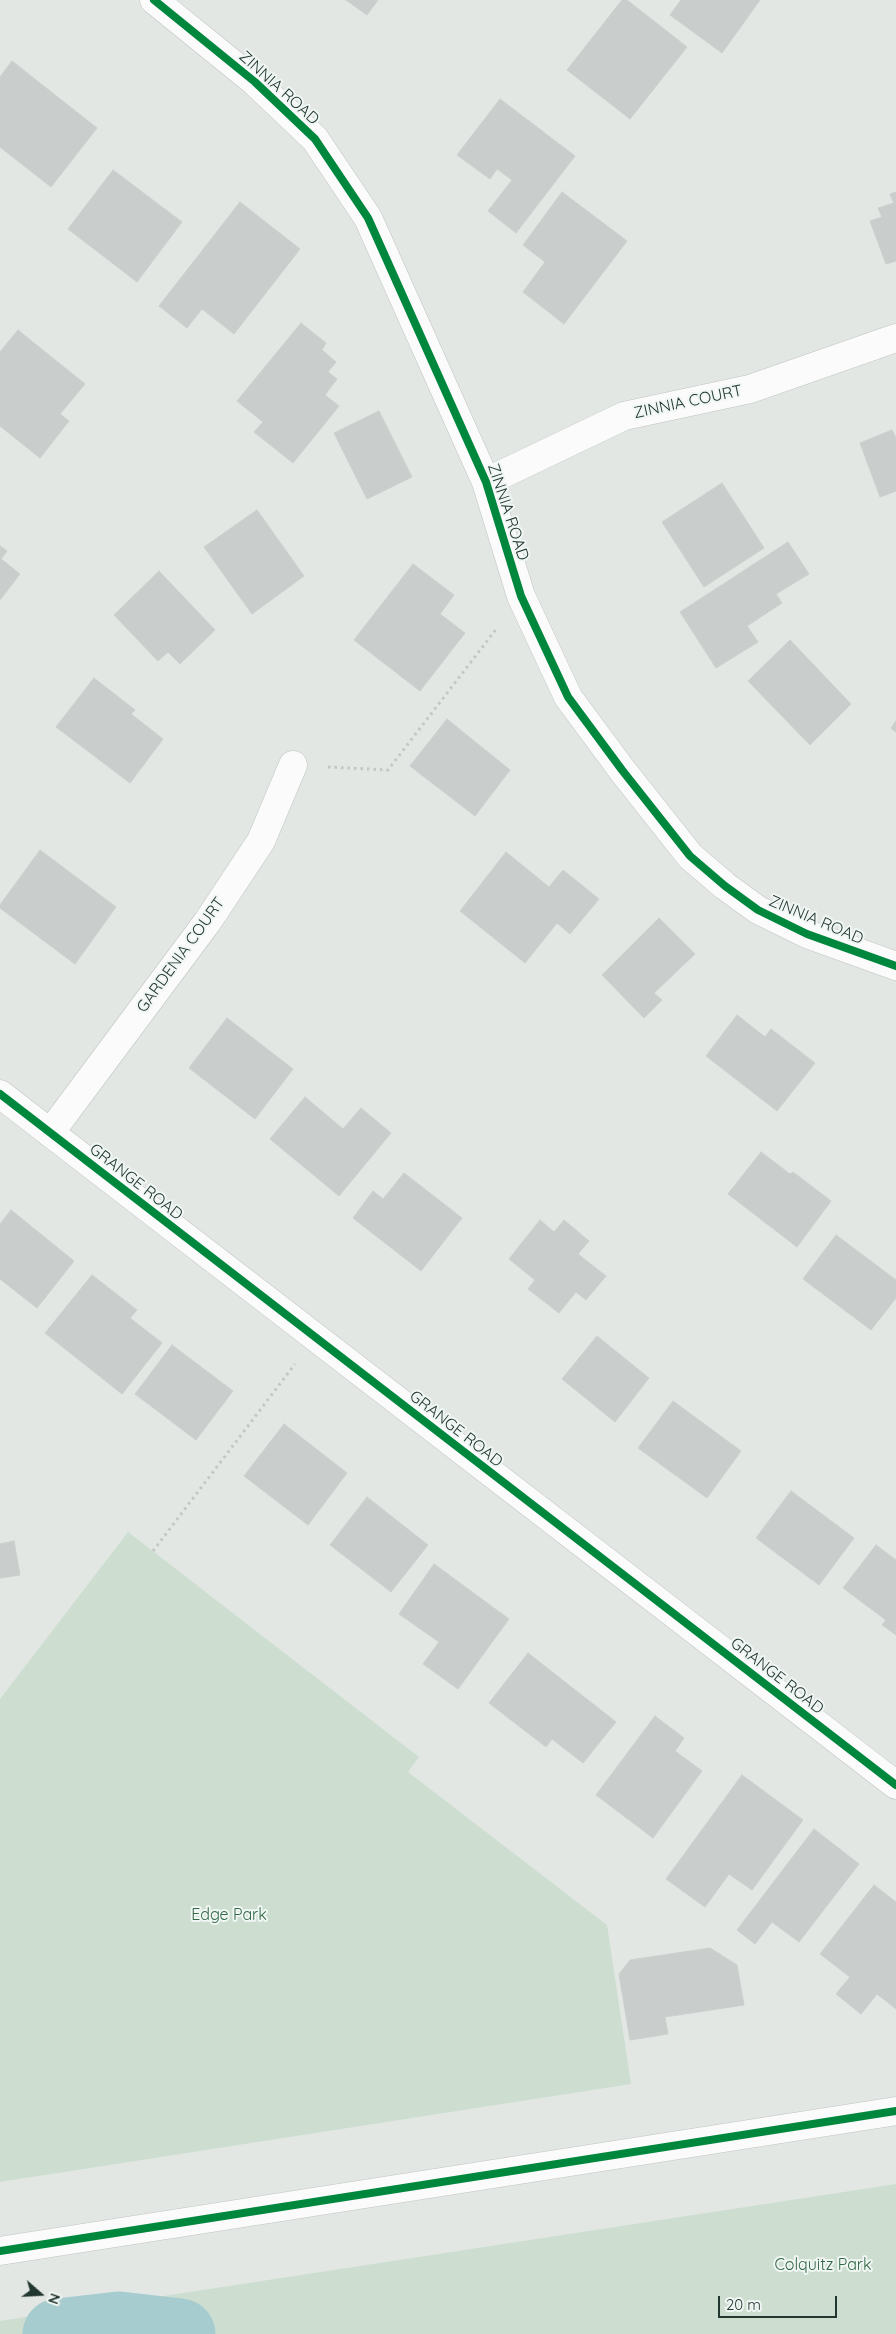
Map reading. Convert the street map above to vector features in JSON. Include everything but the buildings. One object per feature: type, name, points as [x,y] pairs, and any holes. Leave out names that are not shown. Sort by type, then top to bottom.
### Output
[{"type":"street","name":"ZINNIA ROAD","points":[[154,0],[255,82],[315,139],[368,218],[486,482],[521,596],[568,697],[622,770],[690,856],[725,886],[758,910],[807,934],[896,966]]},
{"type":"street","name":"ZINNIA COURT","points":[[486,482],[624,416],[750,388],[896,338]]},
{"type":"street","name":"GARDENIA COURT","points":[[50,1133],[208,921],[261,842],[293,765]]},
{"type":"street","name":"GRANGE ROAD","points":[[0,1094],[896,1785]]},
{"type":"street","points":[[0,2250],[896,2111]]},
{"type":"path","points":[[293,765],[388,770],[521,596]]},
{"type":"path","points":[[152,1551],[315,1338]]},
{"type":"green space","name":"Edge Park","points":[[128,1532],[419,1757],[408,1772],[607,1925],[631,2084],[0,2182],[0,1699]]},
{"type":"green space","name":"Colquitz Park","points":[[896,2184],[896,2334],[0,2334],[0,2321]]},
{"type":"waterway","points":[[58,2334],[119,2327],[180,2334]]},
{"type":"cycle path","points":[[154,0],[255,82],[315,139],[368,218],[486,482],[521,596],[568,697],[622,770],[690,856],[725,886],[758,910],[807,934],[896,966]]},
{"type":"cycle path","points":[[0,1094],[896,1785]]},
{"type":"cycle path","points":[[0,2251],[896,2111]]}]
